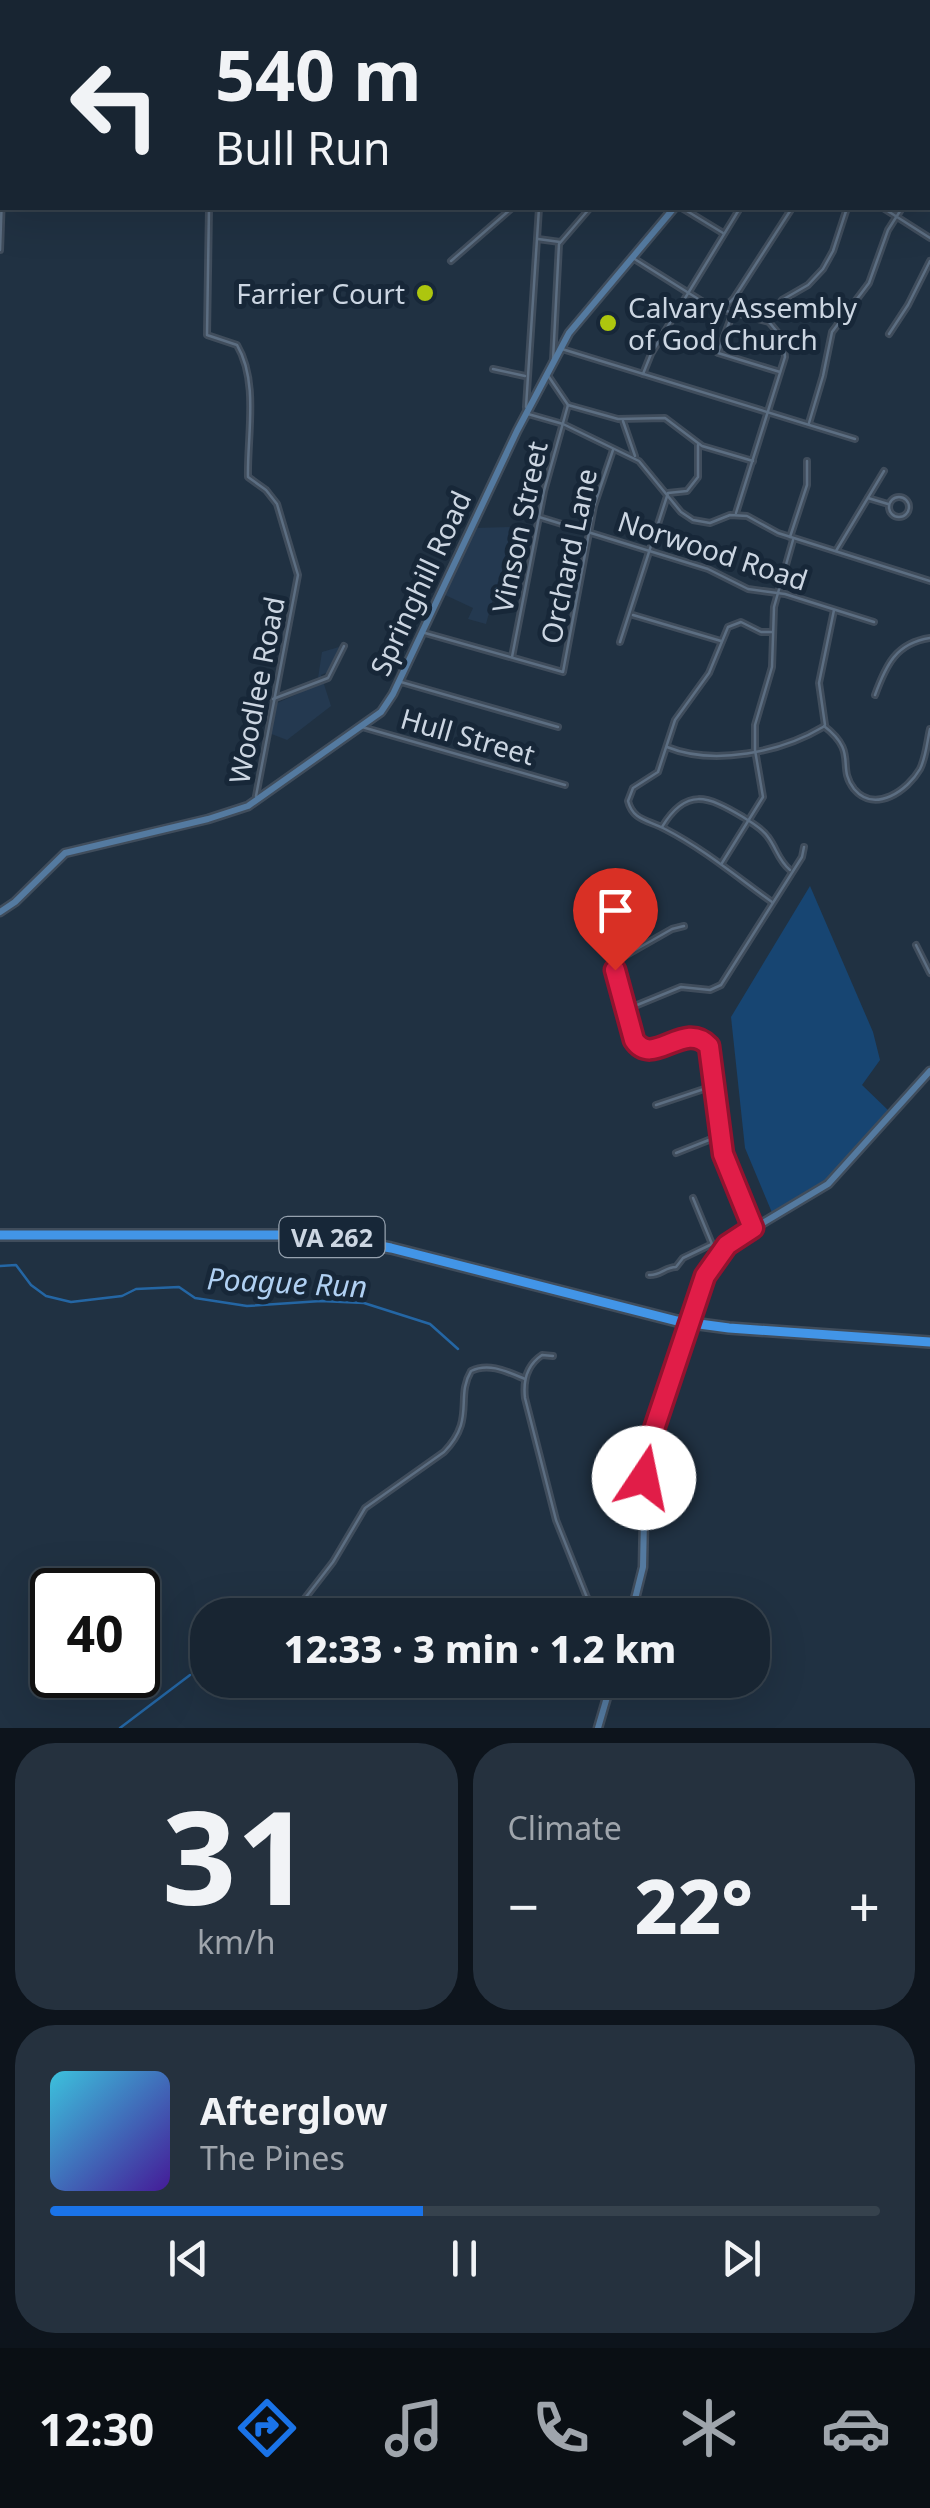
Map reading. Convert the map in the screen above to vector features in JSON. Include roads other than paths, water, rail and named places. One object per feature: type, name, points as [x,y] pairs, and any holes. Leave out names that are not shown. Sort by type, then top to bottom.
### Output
[{"type":"highway","name":"VA 262","points":[[0,1235],[331,1236],[688,1323],[930,1342]]},
{"type":"street","points":[[0,250],[2,210]]},
{"type":"street","name":"Woodlee Road","points":[[209,210],[207,334],[237,345],[242,354],[249,389],[248,477],[277,504],[298,571],[256,801]]},
{"type":"street","points":[[451,261],[510,210]]},
{"type":"street","points":[[539,210],[526,413],[563,424],[636,458]]},
{"type":"street","points":[[553,365],[560,242],[588,210]]},
{"type":"street","name":"Springhill Road","points":[[0,912],[66,852],[208,819],[256,801],[383,710],[561,348],[578,321],[672,210]]},
{"type":"street","points":[[685,210],[724,234]]},
{"type":"street","points":[[642,374],[739,210]]},
{"type":"street","points":[[719,310],[737,293],[791,210]]},
{"type":"street","points":[[770,322],[780,302],[808,285],[828,261],[846,210]]},
{"type":"street","points":[[886,210],[930,238]]},
{"type":"street","points":[[808,425],[830,336],[868,283],[901,210]]},
{"type":"street","points":[[537,239],[560,242]]},
{"type":"street","points":[[632,258],[719,310],[770,322],[785,345],[736,514]]},
{"type":"street","points":[[889,334],[930,261]]},
{"type":"street","points":[[737,293],[745,316]]},
{"type":"street","points":[[733,313],[718,353],[780,372]]},
{"type":"street","points":[[561,348],[855,440]]},
{"type":"street","points":[[493,369],[528,377]]},
{"type":"street","points":[[548,374],[568,405],[623,420],[662,417],[698,444],[753,461]]},
{"type":"street","name":"Vinson Street","points":[[512,658],[539,517],[568,405]]},
{"type":"street","points":[[623,420],[636,458],[683,513],[695,521],[710,523],[736,514],[752,517],[775,532],[930,581]]},
{"type":"street","points":[[668,493],[688,492],[694,486],[698,444]]},
{"type":"street","name":"Orchard Lane","points":[[512,658],[564,672],[594,502],[614,449]]},
{"type":"street","points":[[722,863],[762,800],[764,790],[755,750],[756,721],[772,665],[778,593],[806,485],[807,461]]},
{"type":"street","points":[[835,552],[884,471]]},
{"type":"street","points":[[620,642],[668,493]]},
{"type":"street","points":[[868,498],[890,504]]},
{"type":"street","name":"Norwood Road","points":[[539,517],[708,569],[748,588],[874,622]]},
{"type":"street","points":[[834,610],[819,684],[824,726],[844,745],[848,776],[854,788],[865,797],[880,800],[893,796],[915,776],[930,729]]},
{"type":"street","points":[[631,614],[721,641]]},
{"type":"street","points":[[772,632],[736,622],[727,628],[711,670],[679,714],[657,773],[633,789],[628,800],[635,816],[662,827],[722,863],[772,902]]},
{"type":"street","points":[[422,632],[512,658]]},
{"type":"street","points":[[875,695],[896,653],[908,644],[930,638]]},
{"type":"street","points":[[272,700],[328,678],[344,646]]},
{"type":"street","points":[[399,681],[558,727]]},
{"type":"street","points":[[666,746],[706,755],[755,750],[790,742],[824,726]]},
{"type":"street","name":"Hull Street","points":[[361,727],[565,785]]},
{"type":"street","points":[[662,827],[676,807],[697,799],[720,803],[767,835],[779,860],[791,871]]},
{"type":"street","points":[[626,1010],[683,986],[708,990],[719,987],[804,848]]},
{"type":"street","points":[[684,926],[672,929],[618,962],[615,972],[634,1040],[642,1050],[654,1050],[688,1036],[705,1041],[711,1053],[724,1158],[753,1228]]},
{"type":"street","points":[[916,945],[930,974]]},
{"type":"street","points":[[635,1598],[644,1552],[645,1466],[705,1276],[720,1252],[828,1184],[930,1071]]},
{"type":"street","points":[[656,1105],[697,1088],[714,1086]]},
{"type":"street","points":[[676,1153],[720,1135]]},
{"type":"street","points":[[692,1198],[712,1244],[720,1252]]},
{"type":"street","points":[[649,1275],[676,1267],[683,1258],[712,1244]]},
{"type":"street","points":[[552,1356],[545,1354],[536,1360],[525,1379],[525,1398],[556,1520],[587,1598]]},
{"type":"street","points":[[305,1598],[334,1562],[368,1504],[448,1447],[464,1420],[465,1386],[470,1373],[490,1368],[525,1379]]},
{"type":"street","points":[[598,1728],[607,1698]]},
{"type":"waterway","name":"Poague Run","points":[[0,1266],[16,1265],[31,1285],[46,1296],[71,1302],[122,1296],[136,1289],[179,1287],[195,1298],[247,1306],[321,1301],[364,1303],[430,1324],[458,1349]]},
{"type":"waterway","points":[[120,1728],[190,1675]]},
{"type":"place","name":"Farrier Court","points":[[425,293]]},
{"type":"place","name":"Calvary Assembly of God Church","points":[[608,323]]}]
